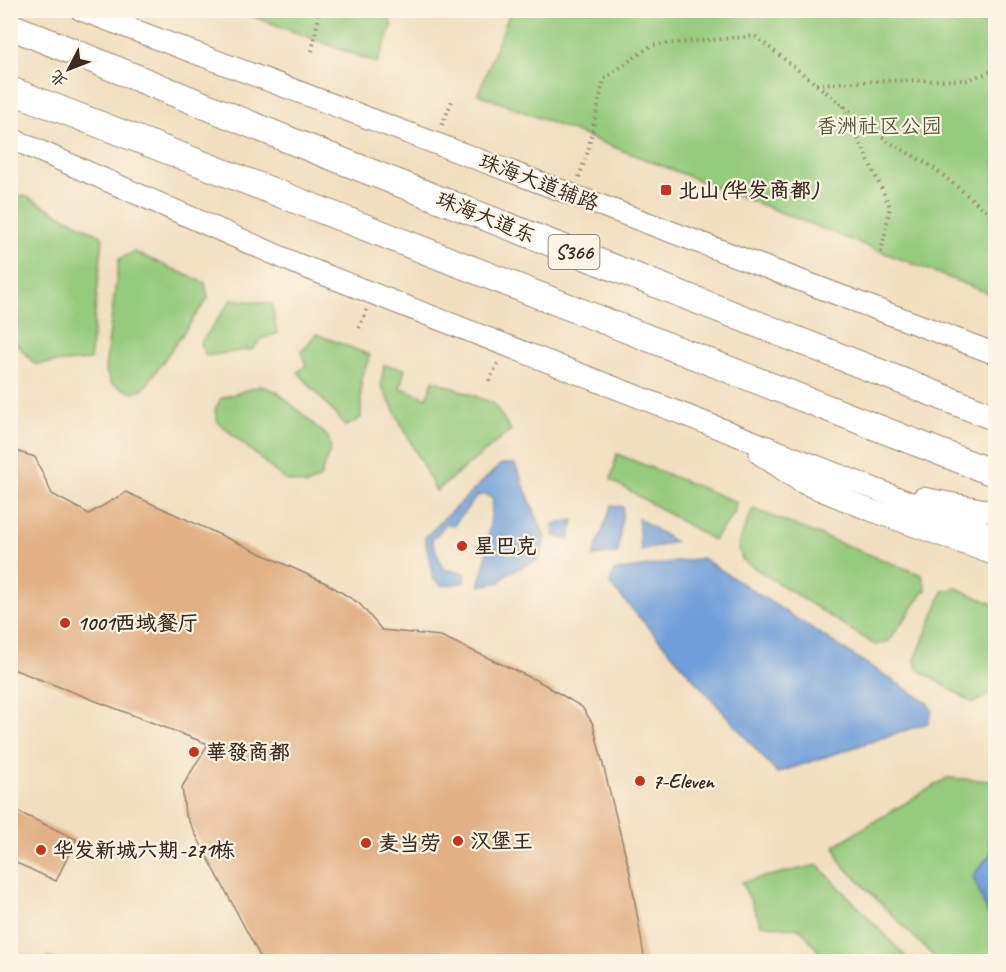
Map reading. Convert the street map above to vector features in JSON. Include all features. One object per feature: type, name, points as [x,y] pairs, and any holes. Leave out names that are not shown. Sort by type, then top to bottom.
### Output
[{"type":"highway","name":"珠海大道东","points":[[10,26],[294,142],[996,418]]},
{"type":"highway","name":"S366","points":[[10,90],[996,474]]},
{"type":"main road","name":"珠海大道辅路","points":[[81,10],[996,354]]},
{"type":"main road","points":[[10,138],[297,264],[996,536]]},
{"type":"main road","points":[[727,432],[801,482],[870,510],[996,555]]},
{"type":"main road","points":[[870,488],[996,512]]},
{"type":"path","points":[[312,51],[320,10]]},
{"type":"path","points":[[573,195],[587,154],[604,79],[652,45],[755,36],[889,142],[931,166],[987,211],[996,210]]},
{"type":"path","points":[[816,84],[967,80],[996,70]]},
{"type":"path","points":[[435,143],[452,101]]},
{"type":"path","points":[[843,106],[890,207],[881,253]]},
{"type":"green space","name":"香洲社区公园","points":[[511,10],[995,11],[995,296],[478,94]]},
{"type":"green space","points":[[239,11],[386,11],[392,26],[377,63]]},
{"type":"green space","points":[[25,196],[103,237],[90,360],[35,364],[11,338],[11,197]]},
{"type":"green space","points":[[134,252],[205,283],[208,298],[145,387],[132,393],[111,383],[105,369],[119,259]]},
{"type":"green space","points":[[232,299],[272,304],[277,334],[262,338],[253,349],[207,356],[200,344]]},
{"type":"green space","points":[[316,334],[370,355],[361,379],[361,418],[346,426],[298,372],[306,365],[301,352]]},
{"type":"green space","points":[[384,365],[405,369],[400,388],[427,398],[433,380],[493,403],[511,430],[436,491],[381,385]]},
{"type":"green space","points":[[260,386],[276,391],[328,437],[331,447],[320,478],[307,485],[285,480],[218,422],[215,410],[221,398]]},
{"type":"green space","points":[[617,454],[736,502],[734,514],[713,540],[611,480]]},
{"type":"green space","points":[[753,509],[922,575],[926,589],[888,642],[875,645],[742,560],[738,544]]},
{"type":"green space","points":[[956,588],[995,605],[995,692],[973,703],[917,669],[915,660],[943,591]]},
{"type":"green space","points":[[947,778],[995,781],[995,961],[938,961],[840,862],[835,845]]},
{"type":"green space","points":[[818,865],[910,961],[826,961],[801,929],[761,924],[742,882]]},
{"type":"water","points":[[501,464],[515,464],[546,540],[538,560],[508,573],[500,582],[479,586],[486,558],[493,499],[485,494],[477,496],[453,526],[447,523],[432,540],[443,569],[465,573],[464,582],[443,586],[433,579],[425,538]]},
{"type":"water","points":[[612,505],[623,507],[618,553],[593,556]]},
{"type":"water","points":[[638,518],[675,542],[641,551]]},
{"type":"water","points":[[574,520],[569,540],[554,536],[553,524]]},
{"type":"water","points":[[702,558],[928,703],[932,712],[928,723],[777,773],[610,584],[614,571]]},
{"type":"water","points":[[995,830],[995,916],[988,915],[973,876],[991,853],[989,838]]},
{"type":"building","points":[[10,449],[35,457],[52,494],[89,514],[126,492],[326,583],[359,603],[382,630],[441,636],[540,682],[582,707],[593,724],[630,873],[645,962],[263,962],[185,814],[182,787],[208,744],[10,668]]},
{"type":"building","name":"华发新城六期-271栋","points":[[10,808],[76,839],[56,881],[10,860]]},
{"type":"building","points":[[47,954],[65,962],[44,962]]},
{"type":"place","name":"北山(华发商都)","points":[[666,190]]},
{"type":"place","name":"星巴克","points":[[462,546]]},
{"type":"place","name":"1001西域餐厅","points":[[65,623]]},
{"type":"place","name":"華發商都","points":[[194,752]]},
{"type":"place","name":"7-Eleven","points":[[640,781]]},
{"type":"place","name":"汉堡王","points":[[458,841]]},
{"type":"place","name":"麦当劳","points":[[366,843]]},
{"type":"place","name":"华发新城六期-271栋","points":[[41,850]]}]
